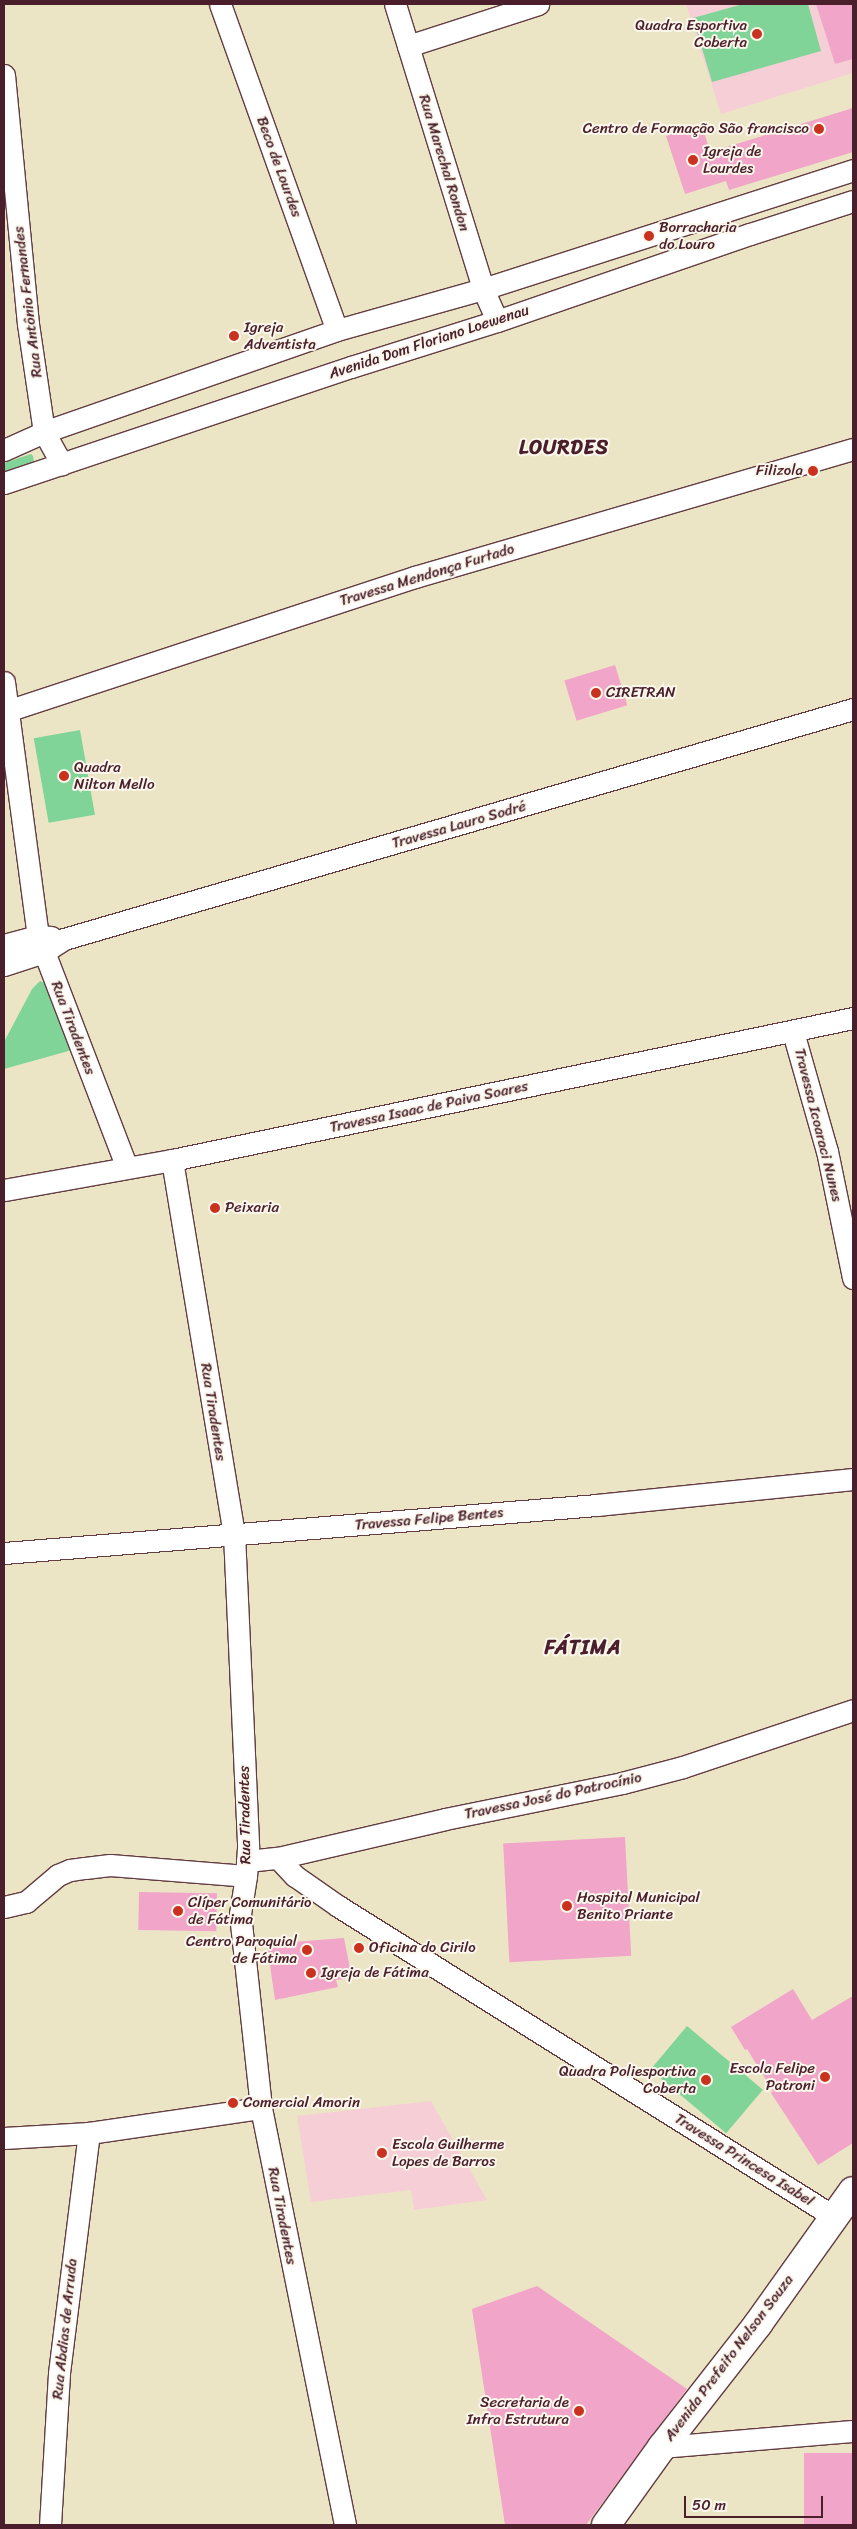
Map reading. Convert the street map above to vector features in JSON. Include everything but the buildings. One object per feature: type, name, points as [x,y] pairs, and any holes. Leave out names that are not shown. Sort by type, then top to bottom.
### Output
[{"type":"main road","name":"Avenida Prefeito Nelson Souza","points":[[606,2525],[662,2447],[758,2324],[833,2216],[853,2191]]},
{"type":"street","name":"Beco de Lourdes","points":[[220,4],[337,330]]},
{"type":"street","name":"Rua Marechal Rondon","points":[[395,4],[483,289],[497,321]]},
{"type":"street","points":[[408,46],[538,4]]},
{"type":"street","name":"Rua Antônio Fernandes","points":[[4,75],[28,324],[44,432],[62,464]]},
{"type":"street","points":[[4,450],[44,432],[337,330],[483,289],[853,170]]},
{"type":"street","name":"Avenida Dom Floriano Loewenau","points":[[4,484],[853,201]]},
{"type":"street","name":"Travessa Mendonça Furtado","points":[[6,712],[415,577],[853,449]]},
{"type":"street","points":[[4,682],[6,712],[37,948]]},
{"type":"street","name":"Travessa Lauro Sodré","points":[[4,965],[37,948],[64,939],[853,709]]},
{"type":"street","name":"Travessa Lauro Sodré","points":[[4,946],[37,948]]},
{"type":"street","name":"Rua Tiradentes","points":[[37,948],[126,1168]]},
{"type":"street","name":"Travessa Isaac de Paiva Soares","points":[[4,1190],[172,1160],[853,1018]]},
{"type":"street","name":"Travessa Icoaraci Nunes","points":[[793,1032],[827,1151],[853,1278]]},
{"type":"street","name":"Rua Tiradentes","points":[[172,1160],[234,1534],[247,1869],[240,1914],[260,2108],[345,2525]]},
{"type":"street","name":"Travessa Felipe Bentes","points":[[4,1554],[597,1505],[853,1479]]},
{"type":"street","name":"Travessa José do Patrocínio","points":[[4,1907],[26,1902],[58,1875],[70,1870],[110,1865],[247,1869],[278,1858],[683,1767],[853,1710]]},
{"type":"street","name":"Travessa Princesa Isabel","points":[[278,1858],[295,1876],[338,1906],[833,2216]]},
{"type":"street","points":[[4,2138],[89,2133],[260,2108]]},
{"type":"street","name":"Rua Abdias de Arruda","points":[[50,2525],[59,2373],[89,2133]]},
{"type":"street","points":[[662,2447],[853,2431]]},
{"type":"shaded area","points":[[686,4],[743,4],[693,18],[821,51],[808,4],[824,4],[817,6],[835,64],[853,59],[853,73],[721,114]]},
{"type":"shaded area","name":"Escola Guilherme Lopes de Barros","points":[[431,2101],[487,2200],[414,2210],[411,2190],[311,2202],[297,2116]]},
{"type":"green space","name":"Quadra Esportiva Coberta","points":[[743,4],[808,4],[821,51],[712,82],[693,18]]},
{"type":"green space","points":[[31,454],[34,463],[4,474],[4,463]]},
{"type":"green space","name":"Quadra Nilton Mello","points":[[80,730],[95,815],[49,823],[34,738]]},
{"type":"green space","points":[[40,981],[45,983],[72,1050],[4,1069],[4,1042],[32,989]]},
{"type":"green space","name":"Quadra Poliesportiva Coberta","points":[[687,2026],[763,2090],[726,2133],[650,2070]]},
{"type":"place","name":"Quadra Esportiva Coberta","points":[[757,34]]},
{"type":"place","name":"Centro de Formação São francisco","points":[[819,129]]},
{"type":"place","name":"Igreja de Lourdes","points":[[693,160]]},
{"type":"place","name":"Borracharia do Louro","points":[[649,236]]},
{"type":"place","name":"Igreja Adventista","points":[[234,336]]},
{"type":"place","name":"Filizola","points":[[813,471]]},
{"type":"place","name":"CIRETRAN","points":[[596,693]]},
{"type":"place","name":"Quadra Nilton Mello","points":[[64,776]]},
{"type":"place","name":"Peixaria","points":[[215,1208]]},
{"type":"place","name":"Hospital Municipal Benito Priante","points":[[567,1906]]},
{"type":"place","name":"Clíper Comunitário de Fátima","points":[[178,1911]]},
{"type":"place","name":"Oficina do Cirilo","points":[[359,1948]]},
{"type":"place","name":"Centro Paroquial de Fátima","points":[[307,1950]]},
{"type":"place","name":"Igreja de Fátima","points":[[311,1973]]},
{"type":"place","name":"Escola Felipe Patroni","points":[[825,2077]]},
{"type":"place","name":"Quadra Poliesportiva Coberta","points":[[706,2080]]},
{"type":"place","name":"Comercial Amorin","points":[[233,2103]]},
{"type":"place","name":"Escola Guilherme Lopes de Barros","points":[[382,2153]]},
{"type":"place","name":"Secretaria de Infra Estrutura","points":[[579,2411]]},
{"type":"district","name":"LOURDES","points":[[564,447]]},
{"type":"district","name":"FÁTIMA","points":[[583,1647]]}]
